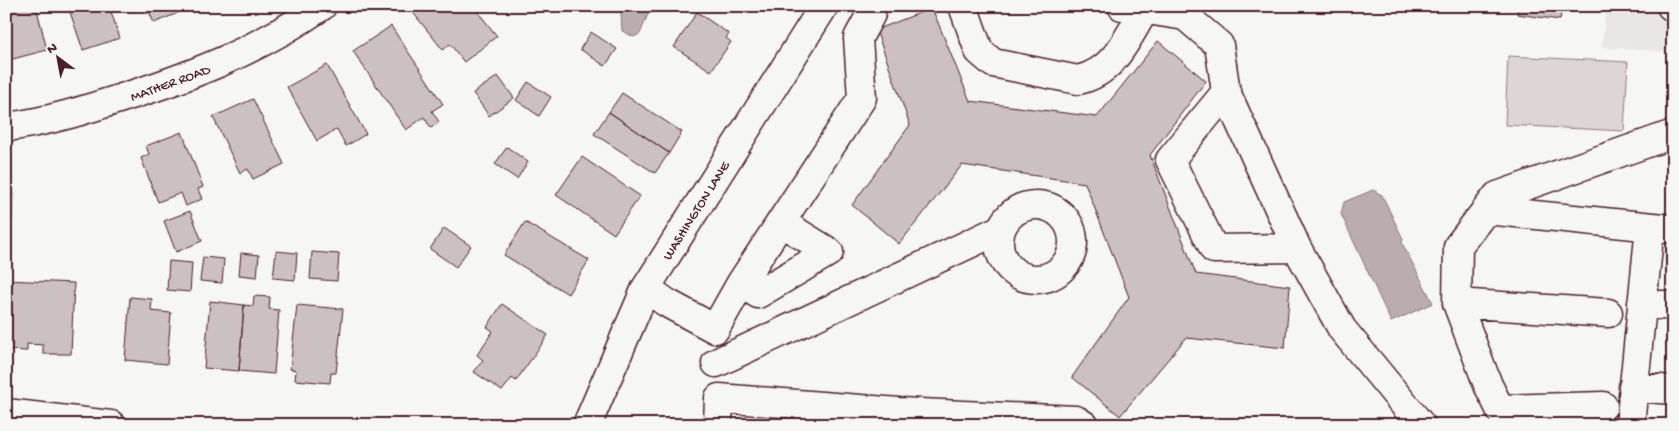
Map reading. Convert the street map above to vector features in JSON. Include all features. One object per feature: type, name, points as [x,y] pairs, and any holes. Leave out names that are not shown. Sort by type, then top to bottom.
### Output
[{"type":"street","name":"MATHER ROAD","points":[[6,127],[87,110],[195,74],[255,48],[322,6]]},
{"type":"street","name":"WASHINGTON LANE","points":[[588,425],[646,288],[824,6]]},
{"type":"street","points":[[963,6],[979,51],[993,63],[1078,80],[1091,77],[1114,61],[1133,8],[1185,16],[1219,45],[1226,92],[1297,248],[1342,329],[1420,425]]},
{"type":"street","points":[[718,425],[719,398],[715,329],[741,283],[862,98],[858,38],[866,9]]},
{"type":"street","points":[[1226,92],[1170,160],[1214,250],[1297,248]]},
{"type":"street","points":[[1603,406],[1504,417],[1488,385],[1457,303],[1458,246],[1497,196],[1673,134]]},
{"type":"street","points":[[1637,147],[1673,152]]},
{"type":"street","points":[[1486,210],[1661,228],[1642,303],[1630,425]]},
{"type":"street","points":[[741,283],[758,294],[829,252],[782,223]]},
{"type":"street","points":[[716,363],[1001,229]]},
{"type":"street","points":[[646,288],[667,303],[715,329]]},
{"type":"street","points":[[1457,303],[1608,313]]},
{"type":"street","points":[[1642,303],[1673,306]]},
{"type":"street","points":[[1633,387],[1673,390]]},
{"type":"street","points":[[719,398],[899,412],[1076,420],[1084,425]]},
{"type":"street","points":[[6,413],[111,425]]},
{"type":"shaded area","points":[[624,6],[655,6],[654,11],[648,14],[640,34],[634,37],[622,31],[621,14]]},
{"type":"shaded area","points":[[1606,6],[1673,6],[1673,52],[1602,47]]},
{"type":"shaded area","points":[[1508,56],[1628,62],[1624,131],[1505,125]]},
{"type":"shaded area","points":[[1373,190],[1382,195],[1403,239],[1402,243],[1433,303],[1391,322],[1341,214],[1344,202]]},
{"type":"building","points":[[6,6],[36,6],[47,50],[9,60],[6,49]]},
{"type":"building","points":[[68,6],[109,6],[120,38],[83,50]]},
{"type":"building","points":[[143,6],[183,6],[185,10],[154,23],[149,12],[146,14]]},
{"type":"building","points":[[415,6],[473,6],[497,36],[464,62],[450,44],[443,50],[411,10]]},
{"type":"building","points":[[1518,6],[1562,6],[1560,20],[1517,14]]},
{"type":"building","points":[[932,8],[970,101],[1097,117],[1158,41],[1206,81],[1150,155],[1196,274],[1290,286],[1285,348],[1186,338],[1120,416],[1072,377],[1129,297],[1085,183],[962,165],[899,244],[852,205],[910,125],[876,30]]},
{"type":"building","points":[[697,12],[729,34],[726,38],[731,42],[711,71],[674,47]]},
{"type":"building","points":[[391,26],[443,104],[432,111],[439,122],[431,128],[424,117],[406,130],[353,51]]},
{"type":"building","points":[[591,32],[617,49],[605,66],[580,49]]},
{"type":"building","points":[[327,65],[366,134],[346,146],[337,129],[317,141],[287,87]]},
{"type":"building","points":[[498,76],[514,98],[489,116],[473,93]]},
{"type":"building","points":[[528,82],[551,97],[539,116],[516,100]]},
{"type":"building","points":[[622,93],[682,132],[669,153],[609,112]]},
{"type":"building","points":[[253,99],[284,164],[253,179],[248,169],[240,173],[213,117]]},
{"type":"building","points":[[609,112],[669,153],[655,173],[594,134]]},
{"type":"building","points":[[182,132],[203,187],[198,189],[202,199],[186,206],[181,193],[158,202],[141,158],[149,154],[146,146]]},
{"type":"building","points":[[507,147],[528,162],[517,179],[495,164]]},
{"type":"building","points":[[582,157],[640,196],[614,234],[556,195]]},
{"type":"building","points":[[6,189],[13,190],[12,220],[6,220]]},
{"type":"building","points":[[190,211],[202,241],[176,252],[164,221]]},
{"type":"building","points":[[525,222],[589,260],[568,294],[504,255]]},
{"type":"building","points":[[444,228],[471,246],[456,267],[430,249]]},
{"type":"building","points":[[276,251],[297,253],[295,280],[273,278]]},
{"type":"building","points":[[312,252],[339,254],[337,281],[310,279]]},
{"type":"building","points":[[241,253],[259,255],[257,277],[239,275]]},
{"type":"building","points":[[203,257],[224,259],[222,283],[200,281]]},
{"type":"building","points":[[169,261],[192,263],[190,292],[167,290]]},
{"type":"building","points":[[6,280],[74,283],[71,354],[43,354],[43,345],[27,344],[27,351],[6,350]]},
{"type":"building","points":[[254,296],[270,297],[269,309],[279,310],[274,374],[239,371],[244,305],[253,306]]},
{"type":"building","points":[[130,297],[152,299],[151,311],[171,313],[167,364],[125,360]]},
{"type":"building","points":[[210,301],[244,305],[239,371],[204,368]]},
{"type":"building","points":[[502,304],[548,335],[516,381],[512,378],[502,391],[474,372],[483,360],[477,355],[493,331],[487,327]]},
{"type":"building","points":[[297,305],[343,309],[336,373],[331,373],[330,383],[295,380],[296,370],[290,369]]}]
